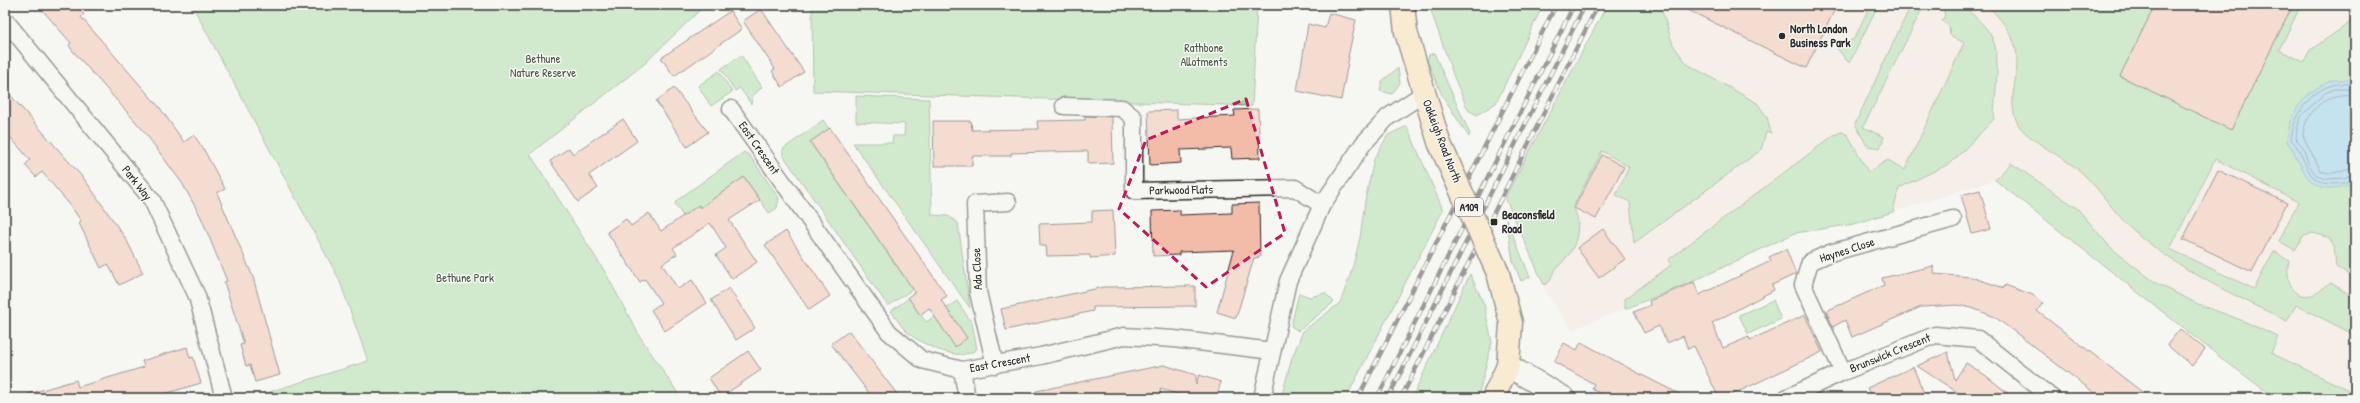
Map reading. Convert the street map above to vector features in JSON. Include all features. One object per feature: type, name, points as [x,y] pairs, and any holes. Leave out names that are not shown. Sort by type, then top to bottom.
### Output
[{"type":"main road","name":"Oakleigh Road North","points":[[1403,5],[1406,32],[1423,94],[1439,142],[1498,273],[1511,323],[1508,366]]},
{"type":"main road","name":"A109","points":[[1493,398],[1508,366]]},
{"type":"street","name":"Park Way","points":[[5,20],[152,200],[197,296],[224,398]]},
{"type":"street","points":[[1262,398],[1288,281],[1322,206],[1363,144],[1388,117],[1423,94]]},
{"type":"street","name":"Parkwood Flats","points":[[1064,106],[1122,108],[1134,118],[1134,190],[1295,188],[1322,206]]},
{"type":"street","name":"East Crescent","points":[[731,108],[889,332],[922,360],[962,370],[995,365],[1124,336],[1174,339],[1272,351]]},
{"type":"street","name":"Ada Close","points":[[995,365],[978,292],[974,204],[1008,202]]},
{"type":"street","name":"Haynes Close","points":[[1843,372],[1804,284],[1810,262],[1830,253],[1953,219]]},
{"type":"street","name":"Brunswick Crescent","points":[[1786,398],[1843,372],[1936,335],[1978,339],[2052,398]]},
{"type":"street","points":[[1508,366],[1564,398]]},
{"type":"street","points":[[962,370],[967,398]]},
{"type":"highlighted area","points":[[1246,99],[1285,233],[1206,287],[1119,209],[1146,140]]},
{"type":"shaded area","name":"North London Business Park","points":[[1607,5],[2355,5],[2355,398],[2274,398],[1995,180],[1854,224],[1793,234],[1698,279],[1572,330],[1548,295],[1505,197]]},
{"type":"green space","name":"Bethune Park","points":[[192,5],[705,5],[644,64],[530,154],[605,272],[639,335],[681,398],[250,398],[368,361],[339,279]]},
{"type":"green space","name":"Rathbone Allotments","points":[[812,5],[1257,5],[1252,106],[813,91]]},
{"type":"green space","points":[[1429,5],[1543,5],[1496,103],[1477,115],[1468,110],[1454,77]]},
{"type":"green space","points":[[1607,5],[1660,5],[1673,45],[1687,64],[1757,103],[1767,117],[1771,133],[1766,132],[1761,150],[1634,243],[1630,202],[1616,195],[1629,167],[1602,151],[1573,207],[1577,217],[1578,229],[1571,251],[1551,276],[1550,281],[1544,285],[1505,197]]},
{"type":"green space","points":[[1866,5],[1878,5],[1850,62],[1847,61],[1836,47],[1854,39],[1868,10]]},
{"type":"green space","points":[[1911,5],[1924,5],[1863,127],[1884,137],[1880,148],[1867,146],[1855,124]]},
{"type":"green space","points":[[1942,5],[1962,5],[1980,22],[1990,34],[1994,42],[1997,63],[1994,119],[1951,163],[1899,188],[1893,212],[1854,224],[1795,233],[1694,281],[1625,309],[1625,299],[1671,265],[1668,260],[1834,135],[1842,132],[1848,135],[1868,172],[1888,160],[1905,170],[1964,43],[1950,35],[1949,26],[1942,21],[1945,15]]},
{"type":"green space","points":[[1986,5],[2301,5],[2279,50],[2304,62],[2309,51],[2355,19],[2355,279],[2336,267],[2334,245],[2329,238],[2312,233],[2304,235],[2295,250],[2279,241],[2298,202],[2215,159],[2170,249],[2254,289],[2274,251],[2289,261],[2289,280],[2294,291],[2299,294],[2305,296],[2315,294],[2331,283],[2355,298],[2355,335],[2296,305],[2287,321],[2226,291],[2186,269],[2149,243],[2131,228],[2081,172],[2029,136],[2018,124],[2014,115],[2013,106],[2017,69],[2016,50],[2012,37],[2005,25]]},
{"type":"green space","points":[[1434,53],[1470,134],[1469,137],[1442,95],[1427,60],[1429,55]]},
{"type":"green space","points":[[741,55],[762,87],[753,96],[751,104],[740,88],[735,91],[721,69]]},
{"type":"green space","points":[[1398,68],[1400,83],[1392,94],[1380,91],[1382,81]]},
{"type":"green space","points":[[719,71],[732,92],[711,106],[698,86]]},
{"type":"green space","points":[[856,96],[929,99],[932,215],[948,216],[958,223],[970,308],[853,143],[892,143],[893,136],[904,136],[905,124],[856,122]]},
{"type":"green space","points":[[823,120],[829,129],[810,142],[913,289],[888,306],[783,155],[783,149]]},
{"type":"green space","points":[[1407,126],[1443,210],[1346,398],[1281,398],[1292,358],[1303,331],[1340,303],[1352,270],[1360,238],[1365,201],[1374,159],[1388,135]]},
{"type":"green space","points":[[744,152],[750,156],[779,198],[777,208],[769,213],[744,177],[701,208],[699,206],[683,216],[675,204],[676,201]]},
{"type":"green space","points":[[2011,163],[2077,208],[2110,247],[2156,283],[2198,304],[2241,320],[2278,337],[2271,353],[2355,393],[2355,398],[2275,398],[2220,357],[1995,180]]},
{"type":"green space","points":[[1506,218],[1530,277],[1521,281],[1513,261]]},
{"type":"green space","points":[[1470,274],[1484,304],[1492,342],[1478,397],[1412,398]]},
{"type":"green space","points":[[1299,293],[1310,297],[1325,293],[1334,302],[1298,331],[1291,326]]},
{"type":"green space","points":[[909,298],[926,322],[957,301],[972,323],[977,349],[970,353],[951,353],[930,346],[912,336],[902,327],[891,311]]},
{"type":"green space","points":[[1773,300],[1781,319],[1748,334],[1739,315]]},
{"type":"water","points":[[2333,80],[2355,80],[2355,181],[2347,186],[2332,188],[2322,187],[2309,179],[2287,142],[2291,121],[2300,104],[2314,90]]},
{"type":"building","points":[[38,5],[75,5],[84,14],[81,17],[160,108],[184,142],[194,135],[204,150],[225,189],[217,193],[253,277],[280,375],[255,382],[250,365],[246,366],[240,345],[244,344],[224,282],[227,281],[201,217],[182,183],[143,130],[72,50],[69,45],[71,43]]},
{"type":"building","name":"North London Business Park","points":[[1678,5],[1837,5],[1806,68]]},
{"type":"building","points":[[2155,5],[2293,5],[2231,130],[2120,76]]},
{"type":"building","points":[[761,9],[804,72],[782,87],[772,71],[775,69],[743,21]]},
{"type":"building","points":[[730,11],[742,29],[674,76],[661,58]]},
{"type":"building","points":[[1329,13],[1356,20],[1341,100],[1297,91],[1308,24],[1325,28]]},
{"type":"building","points":[[674,88],[708,132],[687,147],[656,101]]},
{"type":"building","points":[[5,89],[85,180],[126,239],[143,273],[119,285],[108,264],[101,268],[79,223],[81,221],[70,205],[42,172],[36,177],[25,165],[30,160],[5,131]]},
{"type":"building","points":[[1258,109],[1260,158],[1232,159],[1231,148],[1180,150],[1181,163],[1150,165],[1148,111],[1177,110],[1177,119],[1235,116],[1234,110]]},
{"type":"building","points":[[1085,116],[1112,117],[1113,163],[1088,164],[1088,151],[1011,153],[1011,156],[972,156],[972,166],[934,166],[933,121],[971,121],[972,130],[1038,129],[1037,121],[1085,120]]},
{"type":"building","points":[[623,119],[637,141],[589,175],[598,188],[578,202],[550,161],[569,148],[573,154]]},
{"type":"building","points":[[830,128],[947,296],[941,300],[967,338],[955,347],[929,308],[920,315],[908,297],[915,292],[810,142]]},
{"type":"building","points":[[1602,155],[1624,167],[1596,219],[1574,208]]},
{"type":"building","points":[[2218,170],[2287,203],[2252,272],[2183,239]]},
{"type":"building","points":[[744,177],[760,200],[729,220],[757,262],[732,279],[716,255],[726,248],[710,223],[673,248],[677,254],[662,264],[678,289],[692,280],[707,303],[665,331],[651,310],[661,303],[645,279],[640,282],[607,232],[626,219],[631,226],[649,213],[661,231],[699,205],[700,208]]},
{"type":"building","points":[[1980,190],[1991,229],[1972,234],[1961,195]]},
{"type":"building","points":[[1259,203],[1260,257],[1254,258],[1236,318],[1217,312],[1234,250],[1179,252],[1179,255],[1153,256],[1152,211],[1180,210],[1180,215],[1232,213],[1232,204]]},
{"type":"building","points":[[1113,210],[1115,256],[1090,258],[1090,255],[1047,256],[1046,246],[1040,246],[1039,224],[1092,222],[1092,211]]},
{"type":"building","points":[[1603,229],[1625,259],[1599,278],[1577,248]]},
{"type":"building","points":[[786,231],[830,296],[809,310],[765,245]]},
{"type":"building","points":[[1786,249],[1796,274],[1772,285],[1774,290],[1712,323],[1723,348],[1749,337],[1750,340],[1805,315],[1822,352],[1725,398],[1719,398],[1694,346],[1688,349],[1683,336],[1667,343],[1659,326],[1644,333],[1634,312],[1650,305],[1649,301],[1694,282],[1699,295],[1771,261],[1769,257]]},
{"type":"building","points":[[1933,266],[1935,274],[1971,277],[2004,288],[2005,285],[2033,295],[2043,303],[2037,311],[2150,398],[2101,398],[1995,317],[1972,308],[1957,305],[1921,307],[1852,337],[1845,320],[1833,327],[1826,311],[1884,285],[1882,278]]},
{"type":"building","points":[[1195,286],[1195,306],[1093,307],[1093,311],[1006,330],[1001,309],[1104,287]]},
{"type":"building","points":[[729,288],[755,328],[736,340],[711,300]]},
{"type":"building","points":[[2180,329],[2205,349],[2192,366],[2167,345]]},
{"type":"building","points":[[849,331],[900,398],[873,398],[831,344]]},
{"type":"building","points":[[1581,342],[1687,398],[1608,398],[1592,389],[1594,384],[1554,362],[1564,343],[1577,350]]},
{"type":"building","points":[[187,347],[190,358],[193,357],[201,383],[151,398],[28,398],[28,394],[76,380],[78,387],[144,367],[142,361]]},
{"type":"building","points":[[748,351],[761,370],[721,397],[709,378]]},
{"type":"building","points":[[1948,352],[1955,380],[1966,363],[1985,375],[2014,398],[1966,398],[1917,366]]},
{"type":"building","points":[[1164,365],[1196,375],[1196,384],[1199,375],[1221,382],[1216,398],[1191,398],[1160,389],[1162,398],[1036,398],[1036,391]]},
{"type":"building","points":[[1913,367],[1926,398],[1872,398],[1867,388]]},
{"type":"railway","points":[[1358,398],[1556,5]]},
{"type":"railway","points":[[1377,398],[1574,5]]},
{"type":"railway","points":[[1388,398],[1585,5]]},
{"type":"railway","points":[[1401,398],[1598,5]]},
{"type":"place","name":"North London Business Park","points":[[1782,36]]},
{"type":"place","name":"Beaconsfield Road","points":[[1494,222]]},
{"type":"park label","name":"Bethune Nature Reserve","points":[[543,66]]}]
